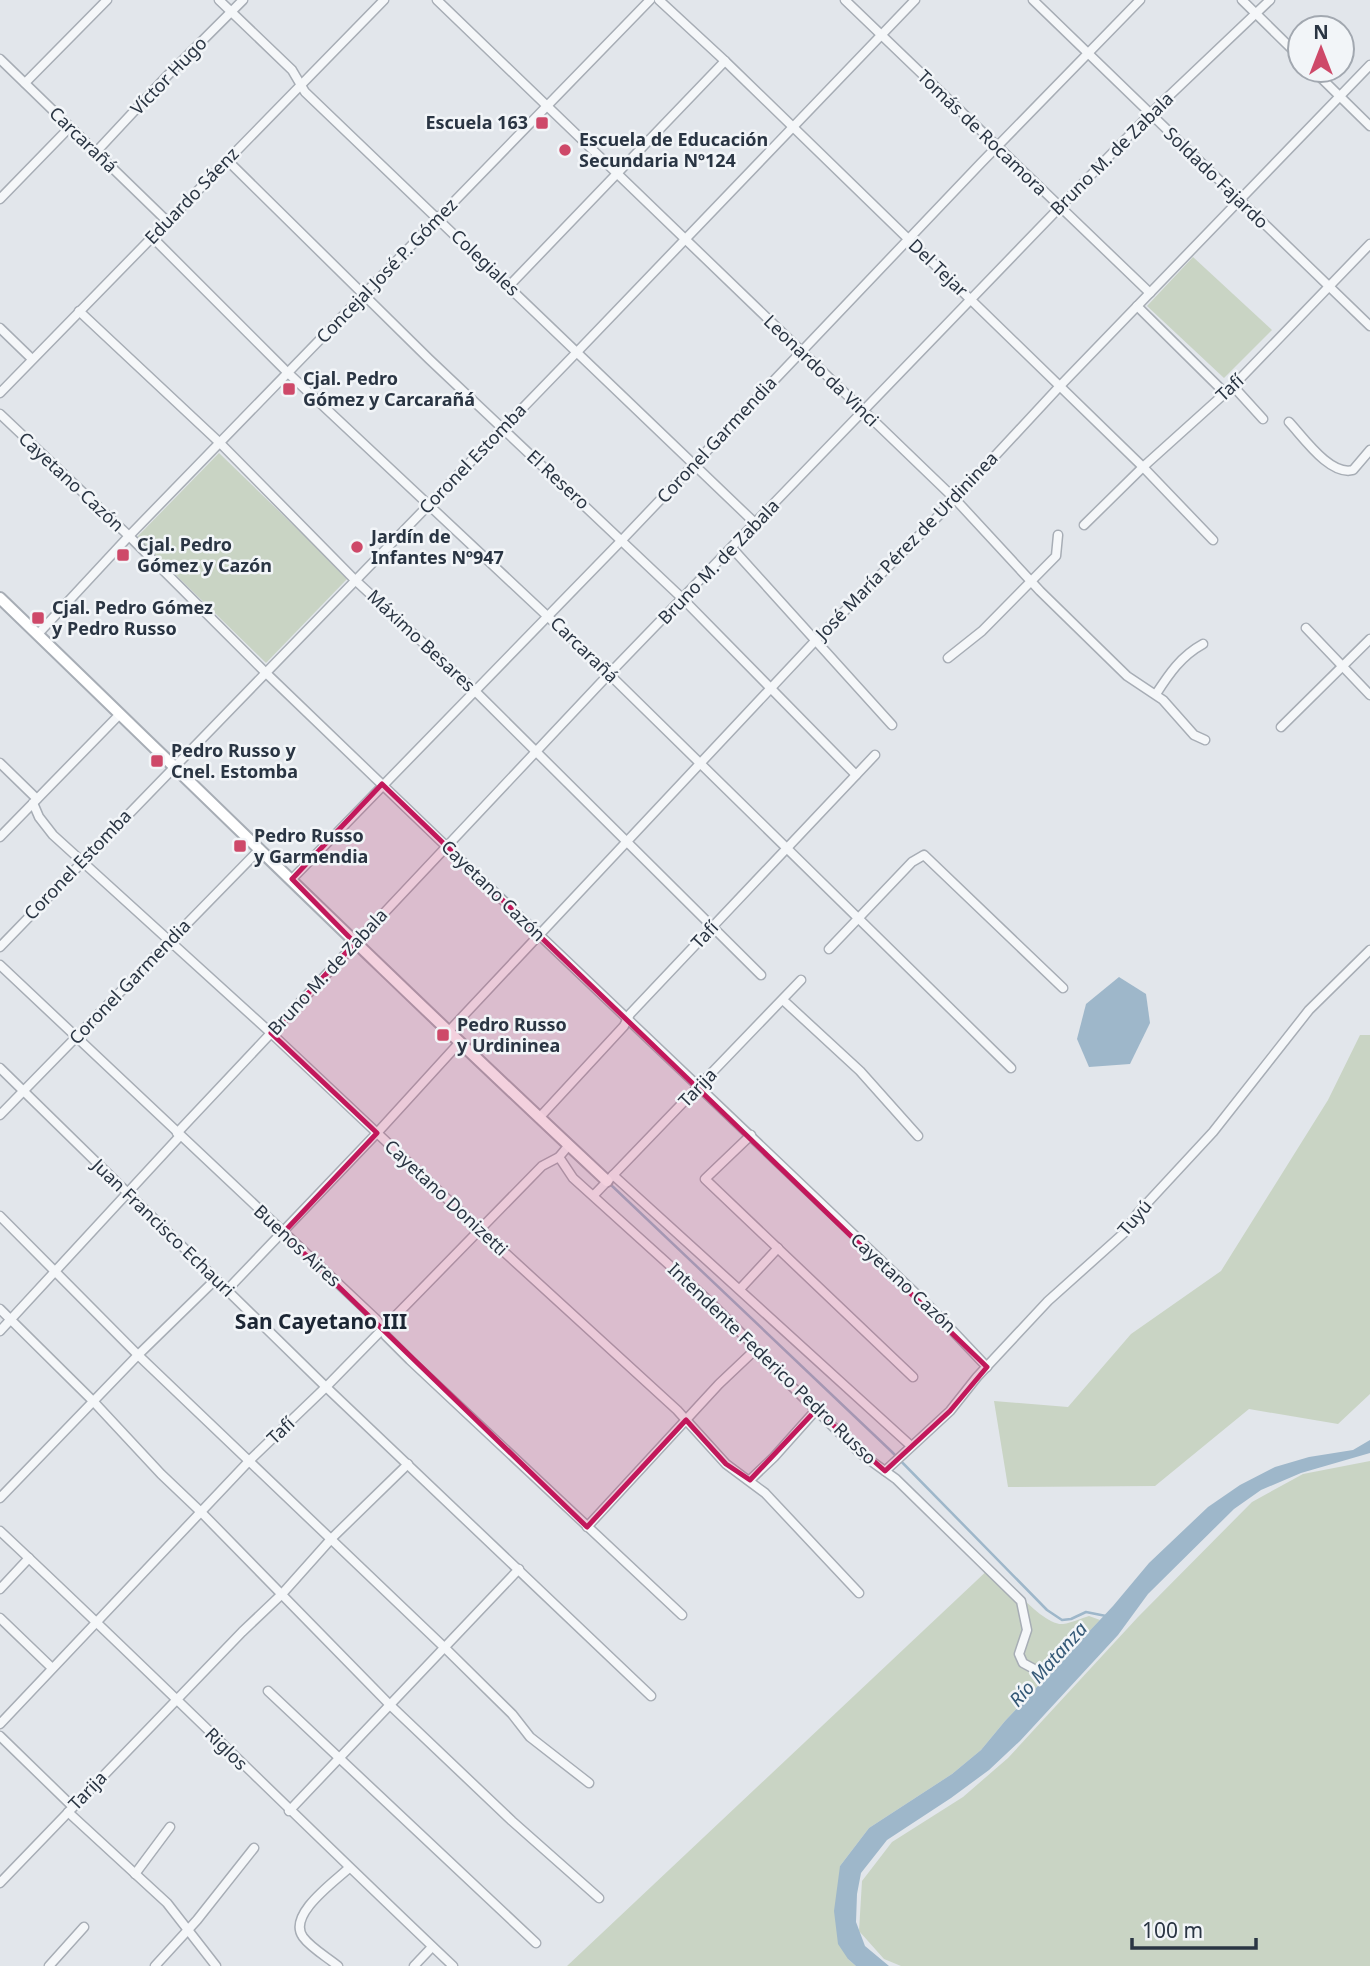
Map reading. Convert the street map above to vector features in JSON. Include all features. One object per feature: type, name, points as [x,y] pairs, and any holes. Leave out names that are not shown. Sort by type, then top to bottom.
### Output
[{"type":"street","points":[[25,83],[107,0]]},
{"type":"street","name":"Colegiales","points":[[219,0],[292,70],[301,86],[756,524]]},
{"type":"street","name":"Víctor Hugo","points":[[96,152],[164,78],[243,0]]},
{"type":"street","name":"Eduardo Sáenz","points":[[0,393],[384,0]]},
{"type":"street","name":"Leonardo da Vinci","points":[[437,0],[955,499],[1031,581],[1127,676],[1156,694],[1194,735],[1205,740]]},
{"type":"street","name":"Concejal José P. Gómez","points":[[37,634],[287,372],[650,0]]},
{"type":"street","name":"Del Tejar","points":[[659,0],[972,300],[1143,467],[1213,540]]},
{"type":"street","name":"Tomás de Rocamora","points":[[845,0],[1150,293]]},
{"type":"street","name":"Coronel Estomba","points":[[0,947],[915,0]]},
{"type":"street","name":"Soldado Fajardo","points":[[1032,0],[1370,326]]},
{"type":"street","name":"Coronel Garmendia","points":[[292,879],[621,541],[1140,0]]},
{"type":"street","points":[[1242,0],[1286,43]]},
{"type":"street","name":"Bruno M. de Zabala","points":[[178,1134],[609,674],[1150,114],[1270,0]]},
{"type":"street","name":"Carcarañá","points":[[0,59],[167,221]]},
{"type":"street","points":[[509,286],[725,61]]},
{"type":"street","name":"José María Pérez de Urdininea","points":[[449,1031],[816,640],[955,499],[1059,387],[1370,65]]},
{"type":"street","points":[[1327,84],[1370,126]]},
{"type":"street","points":[[0,199],[69,128]]},
{"type":"street","name":"El Resero","points":[[227,160],[363,294],[683,599],[856,775]]},
{"type":"street","name":"Carcarañá","points":[[152,237],[287,372],[609,674],[1011,1068]]},
{"type":"street","name":"Tafí","points":[[1084,526],[1143,467],[1233,386],[1370,244]]},
{"type":"street","points":[[1138,306],[1225,393]]},
{"type":"street","name":"Máximo Besares","points":[[79,311],[220,443],[355,580],[474,690],[761,975]]},
{"type":"street","points":[[0,328],[32,359]]},
{"type":"street","points":[[1233,386],[1263,419]]},
{"type":"street","name":"Cayetano Cazón","points":[[0,414],[129,536],[266,673],[446,846],[751,1135],[961,1338],[986,1367]]},
{"type":"street","points":[[1289,422],[1338,470],[1353,470],[1370,450]]},
{"type":"street","points":[[948,658],[982,631],[1056,556],[1058,535]]},
{"type":"street","points":[[732,548],[892,726]]},
{"type":"street","points":[[0,598],[539,1118],[740,1289],[910,1445]]},
{"type":"street","points":[[1306,628],[1370,695]]},
{"type":"street","points":[[1281,727],[1370,639]]},
{"type":"street","points":[[1156,694],[1179,662],[1203,644]]},
{"type":"street","points":[[0,837],[120,714]]},
{"type":"street","name":"Tafí","points":[[539,1118],[874,755]]},
{"type":"street","name":"Cayetano Donizetti","points":[[0,763],[35,801],[39,817],[53,835],[271,1033],[686,1420],[726,1464],[750,1480],[789,1517],[859,1593]]},
{"type":"street","name":"Coronel Garmendia","points":[[0,1115],[260,849]]},
{"type":"street","points":[[829,949],[912,862],[923,855],[1063,988]]},
{"type":"street","name":"Tuyú","points":[[885,1471],[910,1445],[950,1411],[986,1367],[1048,1301],[1125,1232],[1137,1214],[1213,1132],[1309,1010],[1370,950]]},
{"type":"street","name":"Buenos Aires","points":[[0,965],[377,1320],[410,1360],[682,1615]]},
{"type":"street","name":"Tarija","points":[[594,1195],[801,980]]},
{"type":"street","points":[[783,1000],[860,1071],[918,1136]]},
{"type":"street","points":[[228,1289],[460,1042]]},
{"type":"street","name":"Juan Francisco Echauri","points":[[0,1068],[326,1387],[651,1696]]},
{"type":"street","points":[[0,1331],[127,1194],[178,1134]]},
{"type":"street","points":[[751,1135],[705,1179],[913,1377]]},
{"type":"street","name":"Tafí","points":[[0,1724],[250,1460],[383,1330],[542,1166],[559,1157],[569,1145]]},
{"type":"street","name":"Intendente Federico Pedro Russo","points":[[559,1157],[573,1178],[708,1300],[860,1453],[885,1471],[1021,1601],[1027,1630],[1018,1654],[1023,1663],[1036,1670]]},
{"type":"street","points":[[0,1216],[138,1355],[445,1648],[512,1714],[530,1737],[589,1783]]},
{"type":"street","points":[[740,1289],[778,1248]]},
{"type":"street","points":[[0,1498],[138,1355],[216,1279]]},
{"type":"street","points":[[0,1309],[390,1705],[512,1821],[599,1898]]},
{"type":"street","points":[[587,1527],[719,1384],[756,1349]]},
{"type":"street","points":[[750,1480],[816,1410]]},
{"type":"street","name":"Tarija","points":[[0,1883],[282,1594],[332,1538],[408,1464]]},
{"type":"street","name":"Riglos","points":[[0,1531],[97,1621],[289,1811],[453,1966]]},
{"type":"street","points":[[0,1589],[29,1559]]},
{"type":"street","points":[[289,1811],[519,1569]]},
{"type":"street","points":[[0,1618],[52,1668]]},
{"type":"street","points":[[268,1691],[536,1943]]},
{"type":"street","points":[[0,1736],[70,1809],[167,1903],[216,1966]]},
{"type":"street","points":[[135,1874],[170,1827]]},
{"type":"street","points":[[155,1966],[254,1848]]},
{"type":"street","points":[[338,1966],[305,1940],[299,1926],[300,1918],[307,1907],[349,1868]]},
{"type":"street","points":[[49,1966],[84,1927]]},
{"type":"street","points":[[414,1966],[432,1947]]},
{"type":"highlighted area","points":[[382,784],[987,1367],[950,1411],[885,1471],[816,1410],[750,1480],[726,1464],[686,1420],[587,1527],[283,1233],[377,1133],[271,1033],[355,943],[292,879]]},
{"type":"green space","points":[[1193,257],[1272,330],[1224,378],[1147,306]]},
{"type":"green space","points":[[219,453],[348,578],[266,663],[137,537]]},
{"type":"green space","points":[[1360,1035],[1370,1035],[1370,1394],[1338,1424],[1249,1409],[1155,1486],[1008,1487],[994,1401],[1068,1407],[1131,1334],[1221,1271],[1328,1100]]},
{"type":"green space","points":[[1370,1461],[1370,1966],[901,1966],[884,1959],[859,1931],[862,1881],[892,1842],[963,1797],[1008,1758],[1138,1617],[1252,1502],[1303,1474]]},
{"type":"green space","points":[[992,1566],[1035,1610],[1055,1623],[1063,1624],[1089,1616],[1100,1620],[981,1750],[952,1774],[869,1828],[840,1866],[848,1959],[856,1966],[567,1966]]},
{"type":"water","points":[[1119,977],[1146,994],[1150,1023],[1130,1064],[1089,1067],[1077,1039],[1086,1004]]},
{"type":"water","points":[[1370,1440],[1370,1453],[1301,1473],[1261,1490],[1234,1509],[1148,1594],[1118,1635],[1020,1741],[989,1770],[887,1840],[861,1873],[856,1922],[865,1946],[889,1966],[856,1966],[848,1959],[838,1944],[834,1911],[840,1866],[869,1828],[952,1774],[981,1750],[1149,1563],[1208,1507],[1240,1485],[1275,1467],[1309,1457],[1353,1450]]},
{"type":"waterway","name":"Río Matanza","points":[[610,1184],[891,1451],[1047,1610],[1062,1620],[1086,1612],[1106,1616]]},
{"type":"place","name":"Escuela 163","points":[[542,123]]},
{"type":"place","name":"Escuela de Educación Secundaria Nº124","points":[[565,150]]},
{"type":"place","name":"Cjal. Pedro Gómez y Carcarañá","points":[[289,389]]},
{"type":"place","name":"Jardín de Infantes Nº947","points":[[357,547]]},
{"type":"place","name":"Cjal. Pedro Gómez y Cazón","points":[[123,555]]},
{"type":"place","name":"Cjal. Pedro Gómez y Pedro Russo","points":[[38,618]]},
{"type":"place","name":"Pedro Russo y Cnel. Estomba","points":[[157,761]]},
{"type":"place","name":"Pedro Russo y Garmendia","points":[[240,846]]},
{"type":"place","name":"Pedro Russo y Urdininea","points":[[443,1035]]},
{"type":"district","name":"San Cayetano III","points":[[321,1322]]}]
